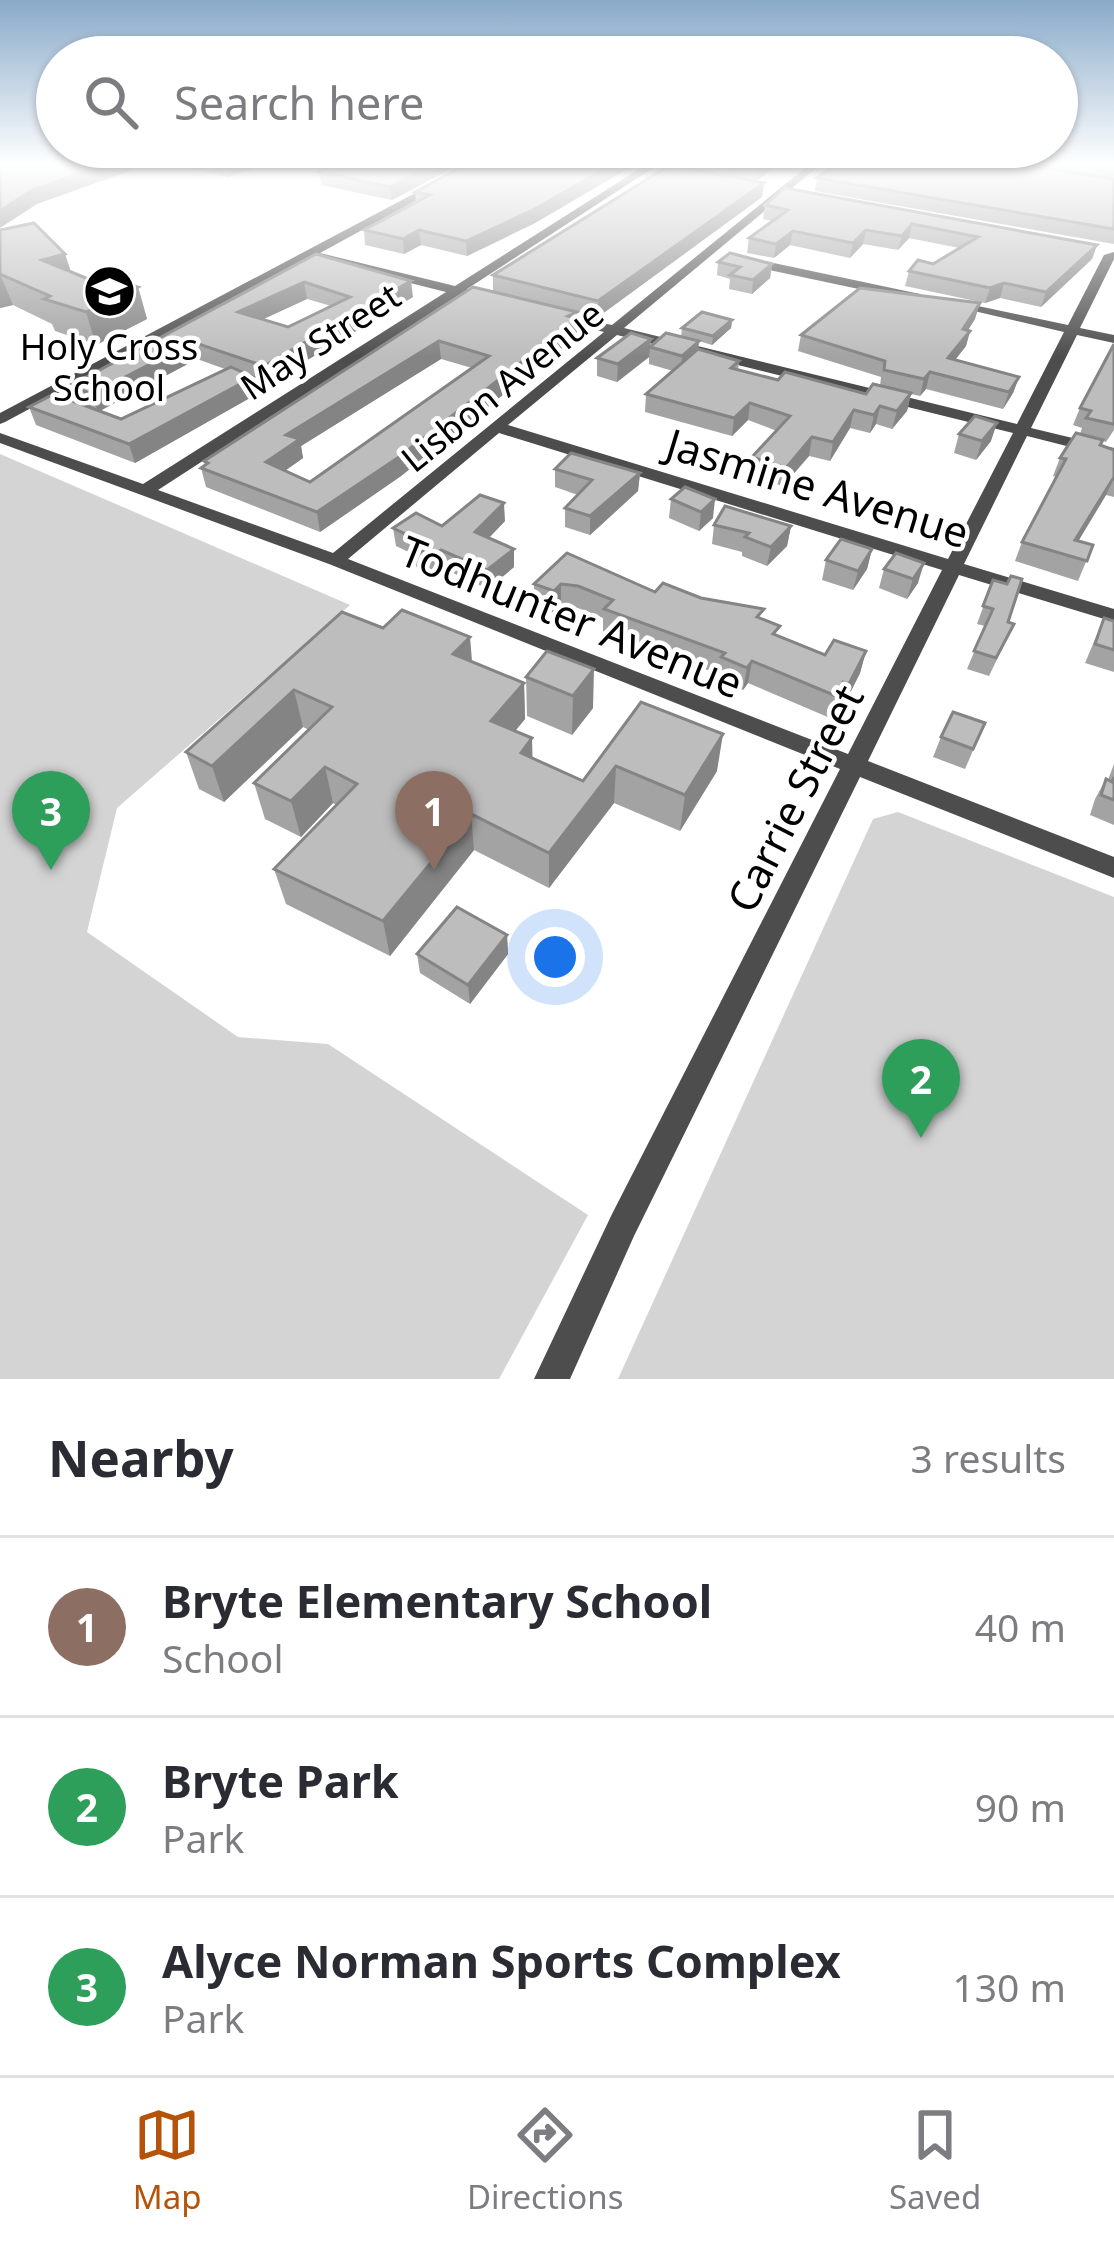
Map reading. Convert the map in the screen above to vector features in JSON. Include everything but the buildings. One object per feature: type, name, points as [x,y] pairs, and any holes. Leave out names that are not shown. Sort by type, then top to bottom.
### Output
[{"type":"street","points":[[0,419],[357,228]]},
{"type":"street","name":"May Street","points":[[147,489],[552,228]]},
{"type":"street","name":"Lisbon Avenue","points":[[335,560],[741,228]]},
{"type":"street","points":[[309,254],[500,301]]},
{"type":"street","points":[[712,254],[1114,339]]},
{"type":"street","name":"Carrie Street","points":[[552,1379],[623,1225],[956,566],[1103,254]]},
{"type":"street","points":[[523,307],[1114,453]]},
{"type":"street","name":"Jasmine Avenue","points":[[500,428],[1114,616]]},
{"type":"street","name":"Todhunter Avenue","points":[[0,438],[335,560],[1114,868]]},
{"type":"shaded area","points":[[0,454],[350,605],[117,808],[87,932],[238,1037],[328,1044],[588,1215],[499,1379],[0,1379]]},
{"type":"shaded area","points":[[898,812],[1114,897],[1114,1379],[618,1379],[873,819]]},
{"type":"place","name":"Holy Cross School","points":[[109,291]]},
{"type":"place","name":"Alyce Norman Sports Complex","points":[[51,870]]},
{"type":"place","name":"Bryte Elementary School","points":[[434,870]]},
{"type":"place","name":"Bryte Park","points":[[921,1138]]}]
